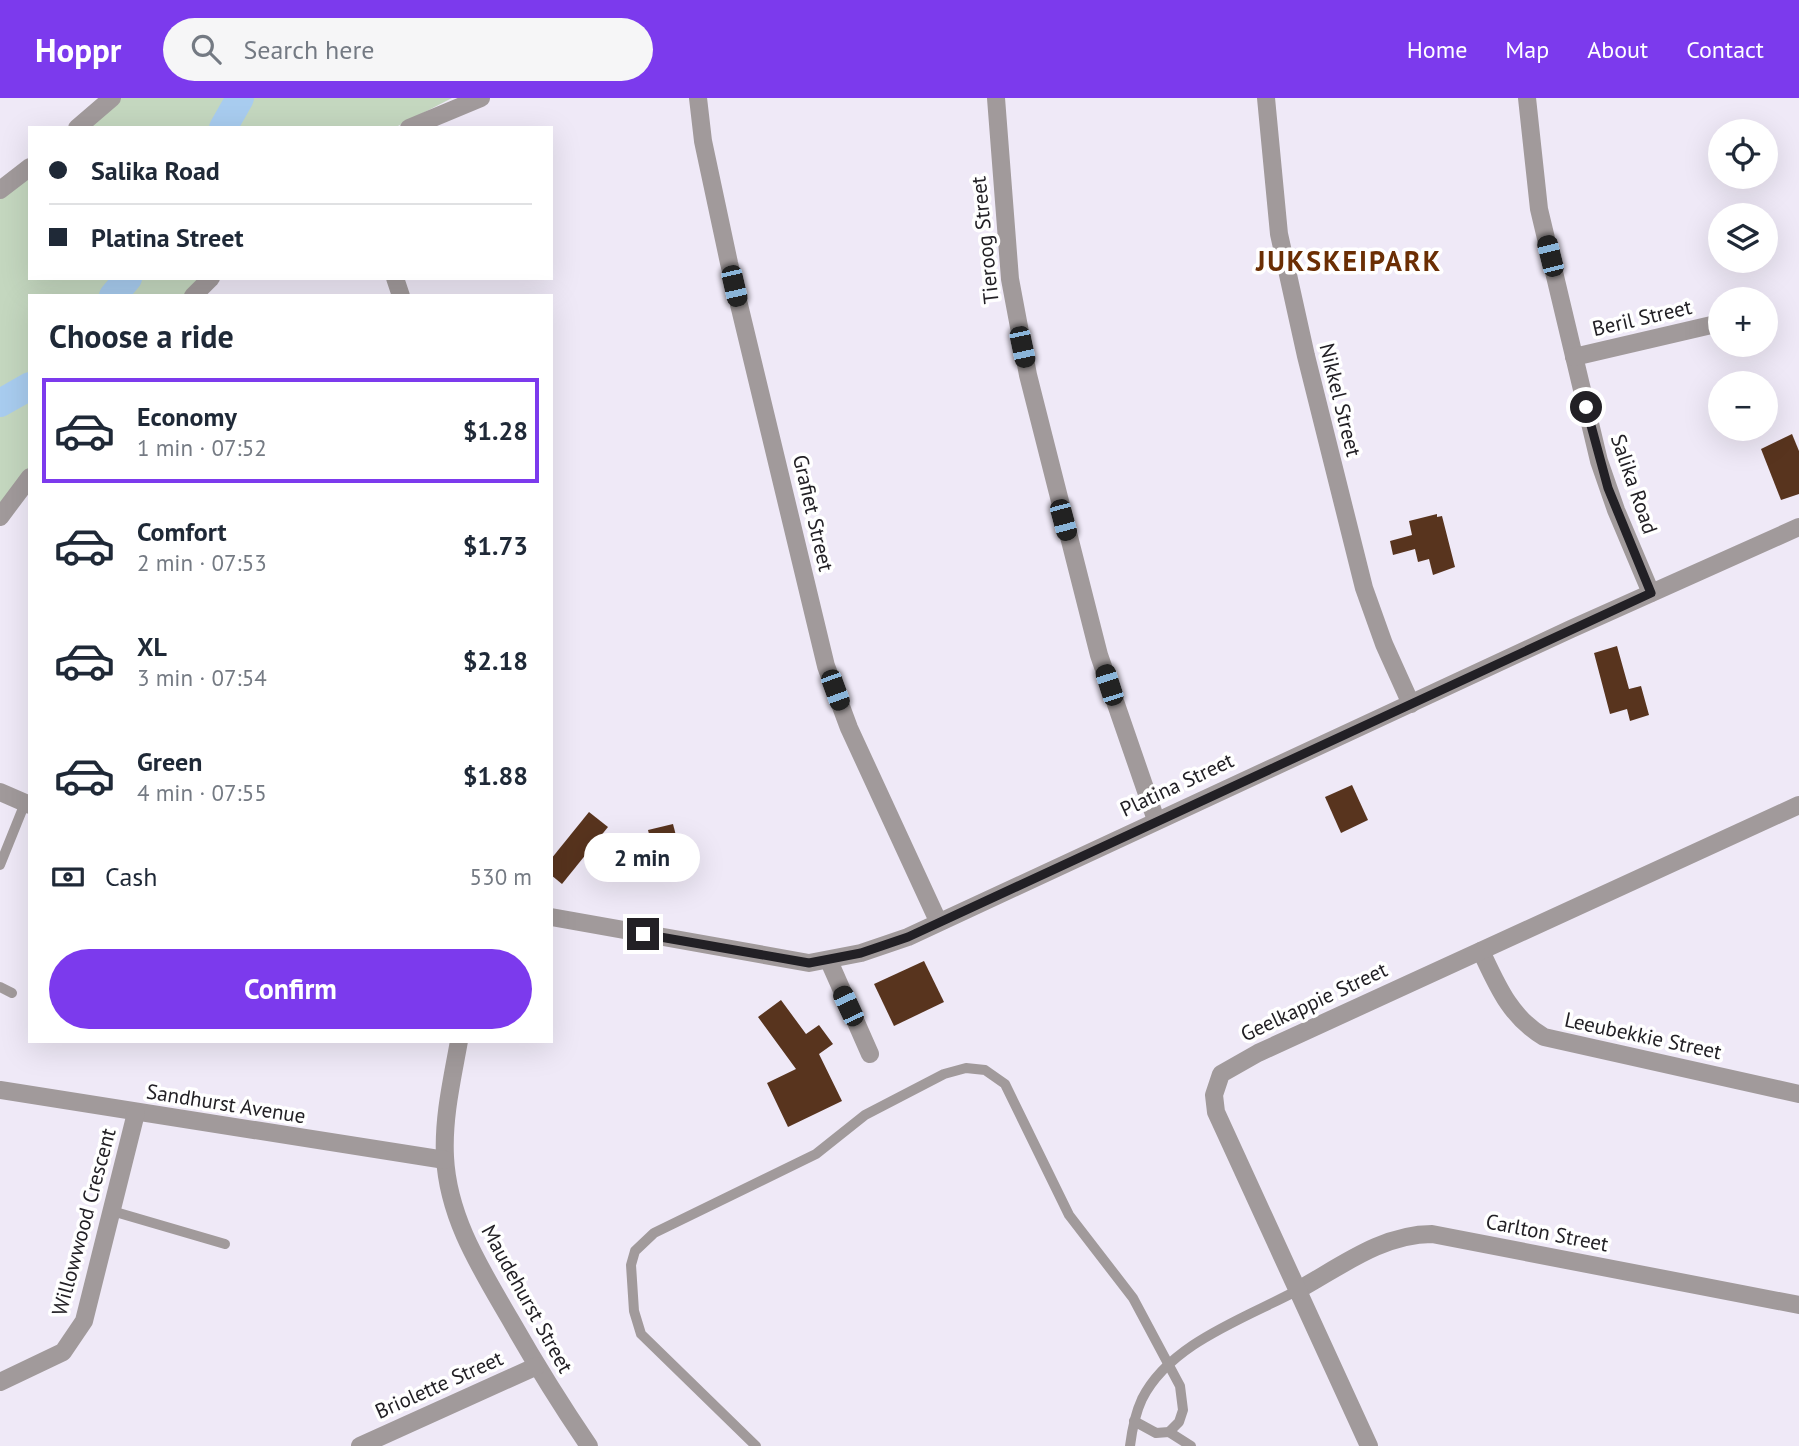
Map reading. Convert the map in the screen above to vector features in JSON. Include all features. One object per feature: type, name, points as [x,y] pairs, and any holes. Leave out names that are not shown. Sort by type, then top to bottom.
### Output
[{"type":"street","points":[[79,126],[112,98]]},
{"type":"street","points":[[414,126],[481,98]]},
{"type":"street","name":"Grafiet Street","points":[[698,98],[703,141],[729,263],[826,666],[849,728],[938,921]]},
{"type":"street","name":"Tieroog Street","points":[[996,98],[1010,279],[1028,375],[1090,625],[1156,820]]},
{"type":"street","name":"Nikkel Street","points":[[1266,98],[1279,234],[1306,356],[1367,599],[1411,704]]},
{"type":"street","name":"Salika Road","points":[[1528,98],[1539,209],[1574,357],[1608,488],[1651,593]]},
{"type":"street","points":[[0,190],[28,169]]},
{"type":"street","points":[[195,294],[209,280]]},
{"type":"street","name":"Beril Street","points":[[1574,357],[1708,326]]},
{"type":"street","points":[[0,517],[28,480]]},
{"type":"street","name":"Platina Street","points":[[553,916],[809,963],[829,961],[908,937],[1156,820],[1799,527]]},
{"type":"street","points":[[0,792],[27,804]]},
{"type":"street","name":"Geelkappie Street","points":[[1369,1446],[1216,1112],[1214,1096],[1221,1074],[1250,1056],[1799,805]]},
{"type":"street","name":"Leeubekkie Street","points":[[1481,951],[1508,1006],[1521,1020],[1545,1037],[1799,1094]]},
{"type":"street","points":[[829,961],[870,1054]]},
{"type":"street","name":"Maudehurst Street","points":[[459,1043],[445,1125],[445,1160],[455,1209],[467,1242],[537,1366],[589,1446]]},
{"type":"street","name":"Sandhurst Avenue","points":[[0,1090],[445,1160]]},
{"type":"street","name":"Willowwood Crescent","points":[[0,1382],[54,1358],[72,1342],[83,1321],[136,1113]]},
{"type":"street","name":"Carlton Street","points":[[1298,1290],[1393,1238],[1432,1234],[1799,1305]]},
{"type":"street","name":"Briolette Street","points":[[360,1446],[537,1366]]},
{"type":"lane","points":[[0,865],[27,804]]},
{"type":"lane","points":[[0,987],[12,993]]},
{"type":"lane","points":[[756,1446],[641,1334],[631,1279],[635,1251],[654,1233],[816,1154],[865,1115],[944,1074],[965,1068],[985,1070],[1005,1084],[1069,1215],[1133,1298],[1180,1386],[1184,1404],[1179,1422],[1169,1432]]},
{"type":"lane","points":[[112,1212],[225,1244]]},
{"type":"lane","points":[[1130,1446],[1134,1422],[1152,1383],[1168,1366],[1193,1346],[1298,1290]]},
{"type":"lane","points":[[1134,1422],[1156,1433],[1169,1432],[1191,1446]]},
{"type":"green space","points":[[111,98],[452,98],[398,126],[76,126]]},
{"type":"green space","points":[[28,164],[28,280],[201,280],[187,294],[28,294],[28,469],[0,506],[0,186]]},
{"type":"building","points":[[1792,434],[1799,451],[1799,494],[1781,500],[1761,449]]},
{"type":"building","points":[[1437,514],[1437,517],[1442,516],[1455,567],[1433,575],[1429,559],[1418,562],[1415,549],[1393,555],[1390,541],[1412,535],[1409,521]]},
{"type":"building","points":[[1617,646],[1629,689],[1641,686],[1649,715],[1630,721],[1627,709],[1610,714],[1594,653]]},
{"type":"building","points":[[1352,785],[1368,820],[1341,833],[1325,797]]},
{"type":"building","points":[[589,812],[608,827],[562,884],[553,877],[553,857]]},
{"type":"building","points":[[673,824],[686,874],[661,881],[648,830]]},
{"type":"building","points":[[924,961],[944,1002],[894,1026],[874,984]]},
{"type":"building","points":[[781,1000],[806,1034],[819,1025],[833,1044],[819,1054],[842,1101],[788,1127],[767,1083],[796,1069],[758,1017]]},
{"type":"waterway","points":[[224,126],[240,98]]},
{"type":"waterway","points":[[115,294],[126,280]]},
{"type":"waterway","points":[[0,403],[28,387]]},
{"type":"district","name":"JUKSKEIPARK","points":[[1349,261]]},
{"type":"route","points":[[643,934],[809,963],[861,953],[908,937],[1651,593],[1608,488],[1586,407]]}]
